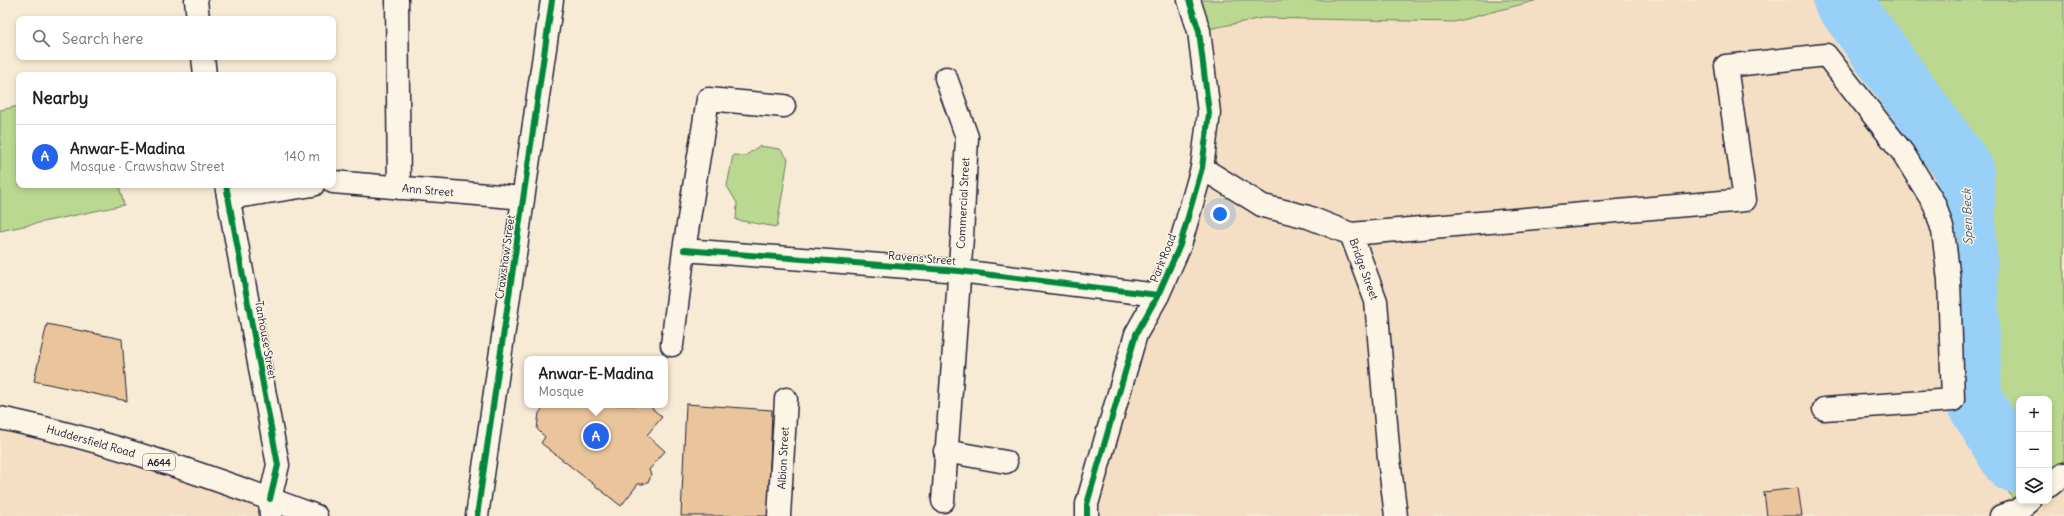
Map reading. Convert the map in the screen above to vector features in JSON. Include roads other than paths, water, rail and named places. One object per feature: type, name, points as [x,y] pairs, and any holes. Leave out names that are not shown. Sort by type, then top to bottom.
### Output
[{"type":"main road","points":[[196,0],[198,16]]},
{"type":"main road","points":[[397,0],[399,188]]},
{"type":"main road","name":"Crawshaw Street","points":[[477,516],[552,0]]},
{"type":"main road","name":"Park Road","points":[[1087,516],[1087,504],[1136,334],[1158,295],[1180,245],[1202,168],[1209,113],[1200,30],[1189,0]]},
{"type":"main road","points":[[1351,234],[1745,200],[1726,66],[1826,55],[1903,154],[1935,205],[1943,231],[1949,280],[1953,400],[1824,409]]},
{"type":"main road","points":[[203,60],[205,72]]},
{"type":"main road","name":"Commercial Street","points":[[943,501],[945,451],[959,271],[967,137],[946,78]]},
{"type":"main road","points":[[672,345],[684,250],[708,99],[784,106]]},
{"type":"main road","name":"Bridge Street","points":[[1202,168],[1263,206],[1308,217],[1351,234],[1376,300],[1389,459],[1396,516]]},
{"type":"main road","name":"Ann Street","points":[[336,182],[523,198]]},
{"type":"main road","points":[[228,192],[277,188]]},
{"type":"main road","name":"Tanhouse Street","points":[[228,192],[278,465],[271,507]]},
{"type":"main road","name":"Ravens Street","points":[[684,250],[959,271],[1158,295]]},
{"type":"main road","name":"Albion Street","points":[[779,516],[786,399]]},
{"type":"main road","name":"Huddersfield Road","points":[[0,418],[38,426],[140,456],[271,507],[316,516]]},
{"type":"main road","points":[[945,451],[1006,462]]},
{"type":"main road","points":[[2052,484],[2064,474]]},
{"type":"main road","points":[[2002,516],[2018,510],[2026,504]]},
{"type":"waterway","name":"Spen Beck","points":[[1842,0],[1965,170],[1973,399],[2012,463]]},
{"type":"place","name":"Anwar-E-Madina","points":[[596,436]]}]
